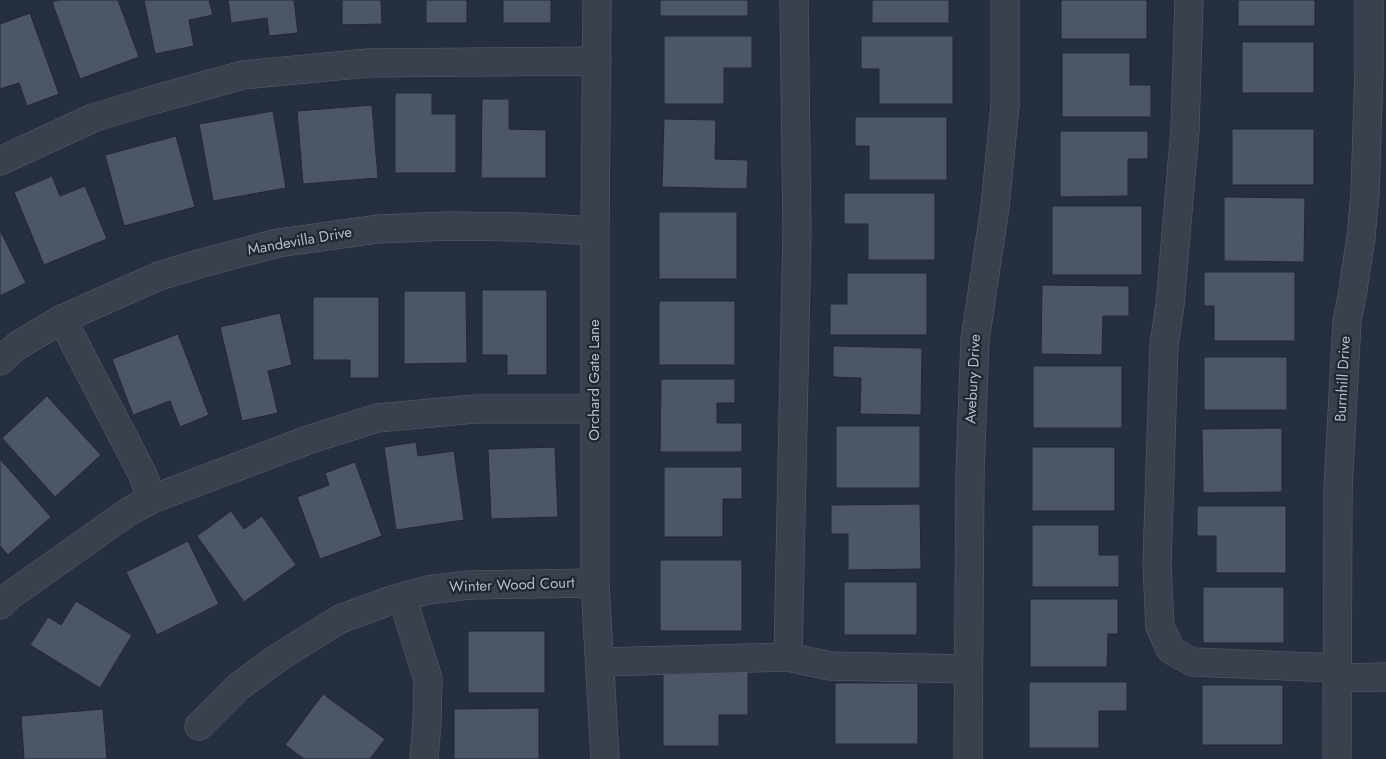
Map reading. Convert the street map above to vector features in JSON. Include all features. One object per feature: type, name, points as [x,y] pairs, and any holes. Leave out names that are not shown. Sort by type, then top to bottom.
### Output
[{"type":"street","name":"Orchard Gate Lane","points":[[597,0],[595,584],[605,759]]},
{"type":"street","points":[[788,657],[797,232],[794,0]]},
{"type":"street","name":"Avebury Drive","points":[[968,759],[970,472],[975,340],[995,207],[1005,105],[1005,0]]},
{"type":"street","points":[[1189,0],[1185,129],[1170,305],[1164,345],[1157,564],[1160,627],[1171,650],[1192,662],[1386,677]]},
{"type":"street","name":"Burnhill Drive","points":[[1337,759],[1338,489],[1347,321],[1362,237],[1365,194],[1369,0]]},
{"type":"street","points":[[0,162],[93,118],[148,100],[243,75],[368,63],[596,61]]},
{"type":"street","name":"Mandevilla Drive","points":[[0,361],[17,346],[62,319],[159,276],[278,243],[378,229],[447,226],[524,227],[595,231]]},
{"type":"street","points":[[62,319],[142,474],[152,499]]},
{"type":"street","points":[[0,605],[8,597],[128,512],[152,499],[308,440],[377,418],[475,409],[595,409]]},
{"type":"street","name":"Winter Wood Court","points":[[200,726],[238,688],[279,658],[340,619],[428,590],[468,585],[595,584]]},
{"type":"street","points":[[402,597],[428,680],[424,759]]},
{"type":"street","points":[[600,662],[788,657],[830,666],[968,669]]},
{"type":"building","points":[[58,0],[118,0],[139,57],[80,79],[52,2]]},
{"type":"building","points":[[144,0],[209,0],[213,15],[189,20],[194,46],[155,54]]},
{"type":"building","points":[[228,0],[294,0],[298,33],[269,36],[267,18],[231,23]]},
{"type":"building","points":[[342,0],[381,0],[382,24],[342,25]]},
{"type":"building","points":[[426,0],[467,0],[467,23],[426,23]]},
{"type":"building","points":[[503,0],[551,0],[551,23],[503,23]]},
{"type":"building","points":[[660,0],[748,0],[748,16],[660,16]]},
{"type":"building","points":[[872,0],[949,0],[949,23],[872,23]]},
{"type":"building","points":[[1061,0],[1147,0],[1147,39],[1061,39]]},
{"type":"building","points":[[1238,0],[1315,0],[1315,26],[1238,26]]},
{"type":"building","points":[[30,13],[59,94],[27,106],[19,83],[0,89],[0,24]]},
{"type":"building","points":[[664,36],[752,36],[752,68],[724,68],[724,104],[664,104]]},
{"type":"building","points":[[861,36],[953,36],[953,104],[879,104],[879,69],[861,69]]},
{"type":"building","points":[[1242,42],[1314,42],[1314,93],[1242,93]]},
{"type":"building","points":[[1062,53],[1130,53],[1130,85],[1151,85],[1151,117],[1062,117]]},
{"type":"building","points":[[395,93],[432,93],[432,114],[456,114],[456,173],[395,173]]},
{"type":"building","points":[[482,99],[509,99],[509,129],[546,130],[546,178],[481,178]]},
{"type":"building","points":[[372,105],[378,178],[303,184],[297,111]]},
{"type":"building","points":[[273,111],[286,188],[213,201],[199,124]]},
{"type":"building","points":[[855,117],[947,117],[947,180],[869,180],[869,146],[855,146]]},
{"type":"building","points":[[664,119],[716,120],[715,159],[748,160],[747,189],[662,187]]},
{"type":"building","points":[[1232,129],[1314,129],[1314,185],[1232,185]]},
{"type":"building","points":[[1060,131],[1148,131],[1148,159],[1128,159],[1128,196],[1060,197]]},
{"type":"building","points":[[176,136],[195,207],[124,226],[105,155]]},
{"type":"building","points":[[52,176],[60,196],[85,186],[107,239],[44,265],[14,192]]},
{"type":"building","points":[[844,193],[935,193],[935,260],[868,260],[868,224],[844,224]]},
{"type":"building","points":[[1224,197],[1305,198],[1304,262],[1224,261]]},
{"type":"building","points":[[1052,206],[1142,206],[1142,275],[1052,275]]},
{"type":"building","points":[[659,212],[737,212],[737,279],[659,279]]},
{"type":"building","points":[[0,230],[26,283],[0,296]]},
{"type":"building","points":[[1204,272],[1295,272],[1295,341],[1214,341],[1214,306],[1204,306]]},
{"type":"building","points":[[847,273],[927,273],[927,335],[830,335],[830,304],[847,304]]},
{"type":"building","points":[[1042,285],[1129,286],[1129,316],[1103,316],[1102,355],[1041,354]]},
{"type":"building","points":[[482,290],[547,290],[547,375],[507,375],[507,355],[482,355]]},
{"type":"building","points":[[404,291],[466,291],[467,363],[404,364]]},
{"type":"building","points":[[313,297],[379,297],[379,378],[350,378],[350,360],[313,360]]},
{"type":"building","points":[[659,301],[735,301],[735,365],[659,365]]},
{"type":"building","points":[[280,313],[292,365],[268,371],[278,413],[242,421],[220,327]]},
{"type":"building","points":[[178,334],[209,415],[180,427],[170,401],[133,415],[112,359]]},
{"type":"building","points":[[833,346],[922,348],[921,415],[860,414],[861,378],[833,377]]},
{"type":"building","points":[[1204,357],[1287,357],[1287,410],[1204,410]]},
{"type":"building","points":[[1033,366],[1122,366],[1122,428],[1033,428]]},
{"type":"building","points":[[661,379],[735,379],[735,403],[717,403],[717,423],[742,423],[742,452],[660,452]]},
{"type":"building","points":[[47,396],[101,455],[55,497],[2,438]]},
{"type":"building","points":[[836,426],[920,426],[920,488],[836,488]]},
{"type":"building","points":[[1282,428],[1282,492],[1203,493],[1202,429]]},
{"type":"building","points":[[416,442],[418,456],[454,451],[464,520],[396,530],[384,447]]},
{"type":"building","points":[[555,447],[558,517],[491,519],[488,449]]},
{"type":"building","points":[[1032,447],[1115,447],[1115,511],[1032,511]]},
{"type":"building","points":[[0,459],[51,517],[8,555],[0,546]]},
{"type":"building","points":[[355,462],[382,536],[320,559],[297,497],[329,485],[325,473]]},
{"type":"building","points":[[664,467],[742,467],[742,499],[723,499],[723,537],[664,537]]},
{"type":"building","points":[[920,504],[921,569],[848,570],[848,534],[831,534],[831,505]]},
{"type":"building","points":[[1197,506],[1286,506],[1286,573],[1216,573],[1216,536],[1197,536]]},
{"type":"building","points":[[231,511],[244,529],[262,516],[296,565],[244,602],[197,536]]},
{"type":"building","points":[[1032,525],[1099,525],[1099,555],[1119,555],[1119,587],[1032,587]]},
{"type":"building","points":[[188,541],[219,604],[157,635],[126,572]]},
{"type":"building","points":[[660,560],[742,560],[742,631],[660,631]]},
{"type":"building","points":[[844,582],[917,582],[917,635],[844,635]]},
{"type":"building","points":[[1203,587],[1284,587],[1284,643],[1203,643]]},
{"type":"building","points":[[1030,599],[1118,599],[1118,634],[1108,634],[1107,667],[1030,667]]},
{"type":"building","points":[[76,601],[132,635],[100,688],[30,645],[48,617],[61,625]]},
{"type":"building","points":[[468,631],[545,631],[545,693],[468,693]]},
{"type":"building","points":[[663,670],[748,670],[748,715],[719,715],[719,746],[663,746]]},
{"type":"building","points":[[1029,682],[1127,682],[1127,711],[1099,711],[1099,748],[1029,748]]},
{"type":"building","points":[[835,683],[918,683],[918,744],[835,744]]},
{"type":"building","points":[[1202,685],[1283,685],[1283,745],[1202,745]]},
{"type":"building","points":[[323,694],[385,739],[370,759],[304,759],[285,745]]},
{"type":"building","points":[[539,708],[539,759],[454,759],[454,709]]},
{"type":"building","points":[[103,709],[107,759],[24,759],[21,716]]}]
